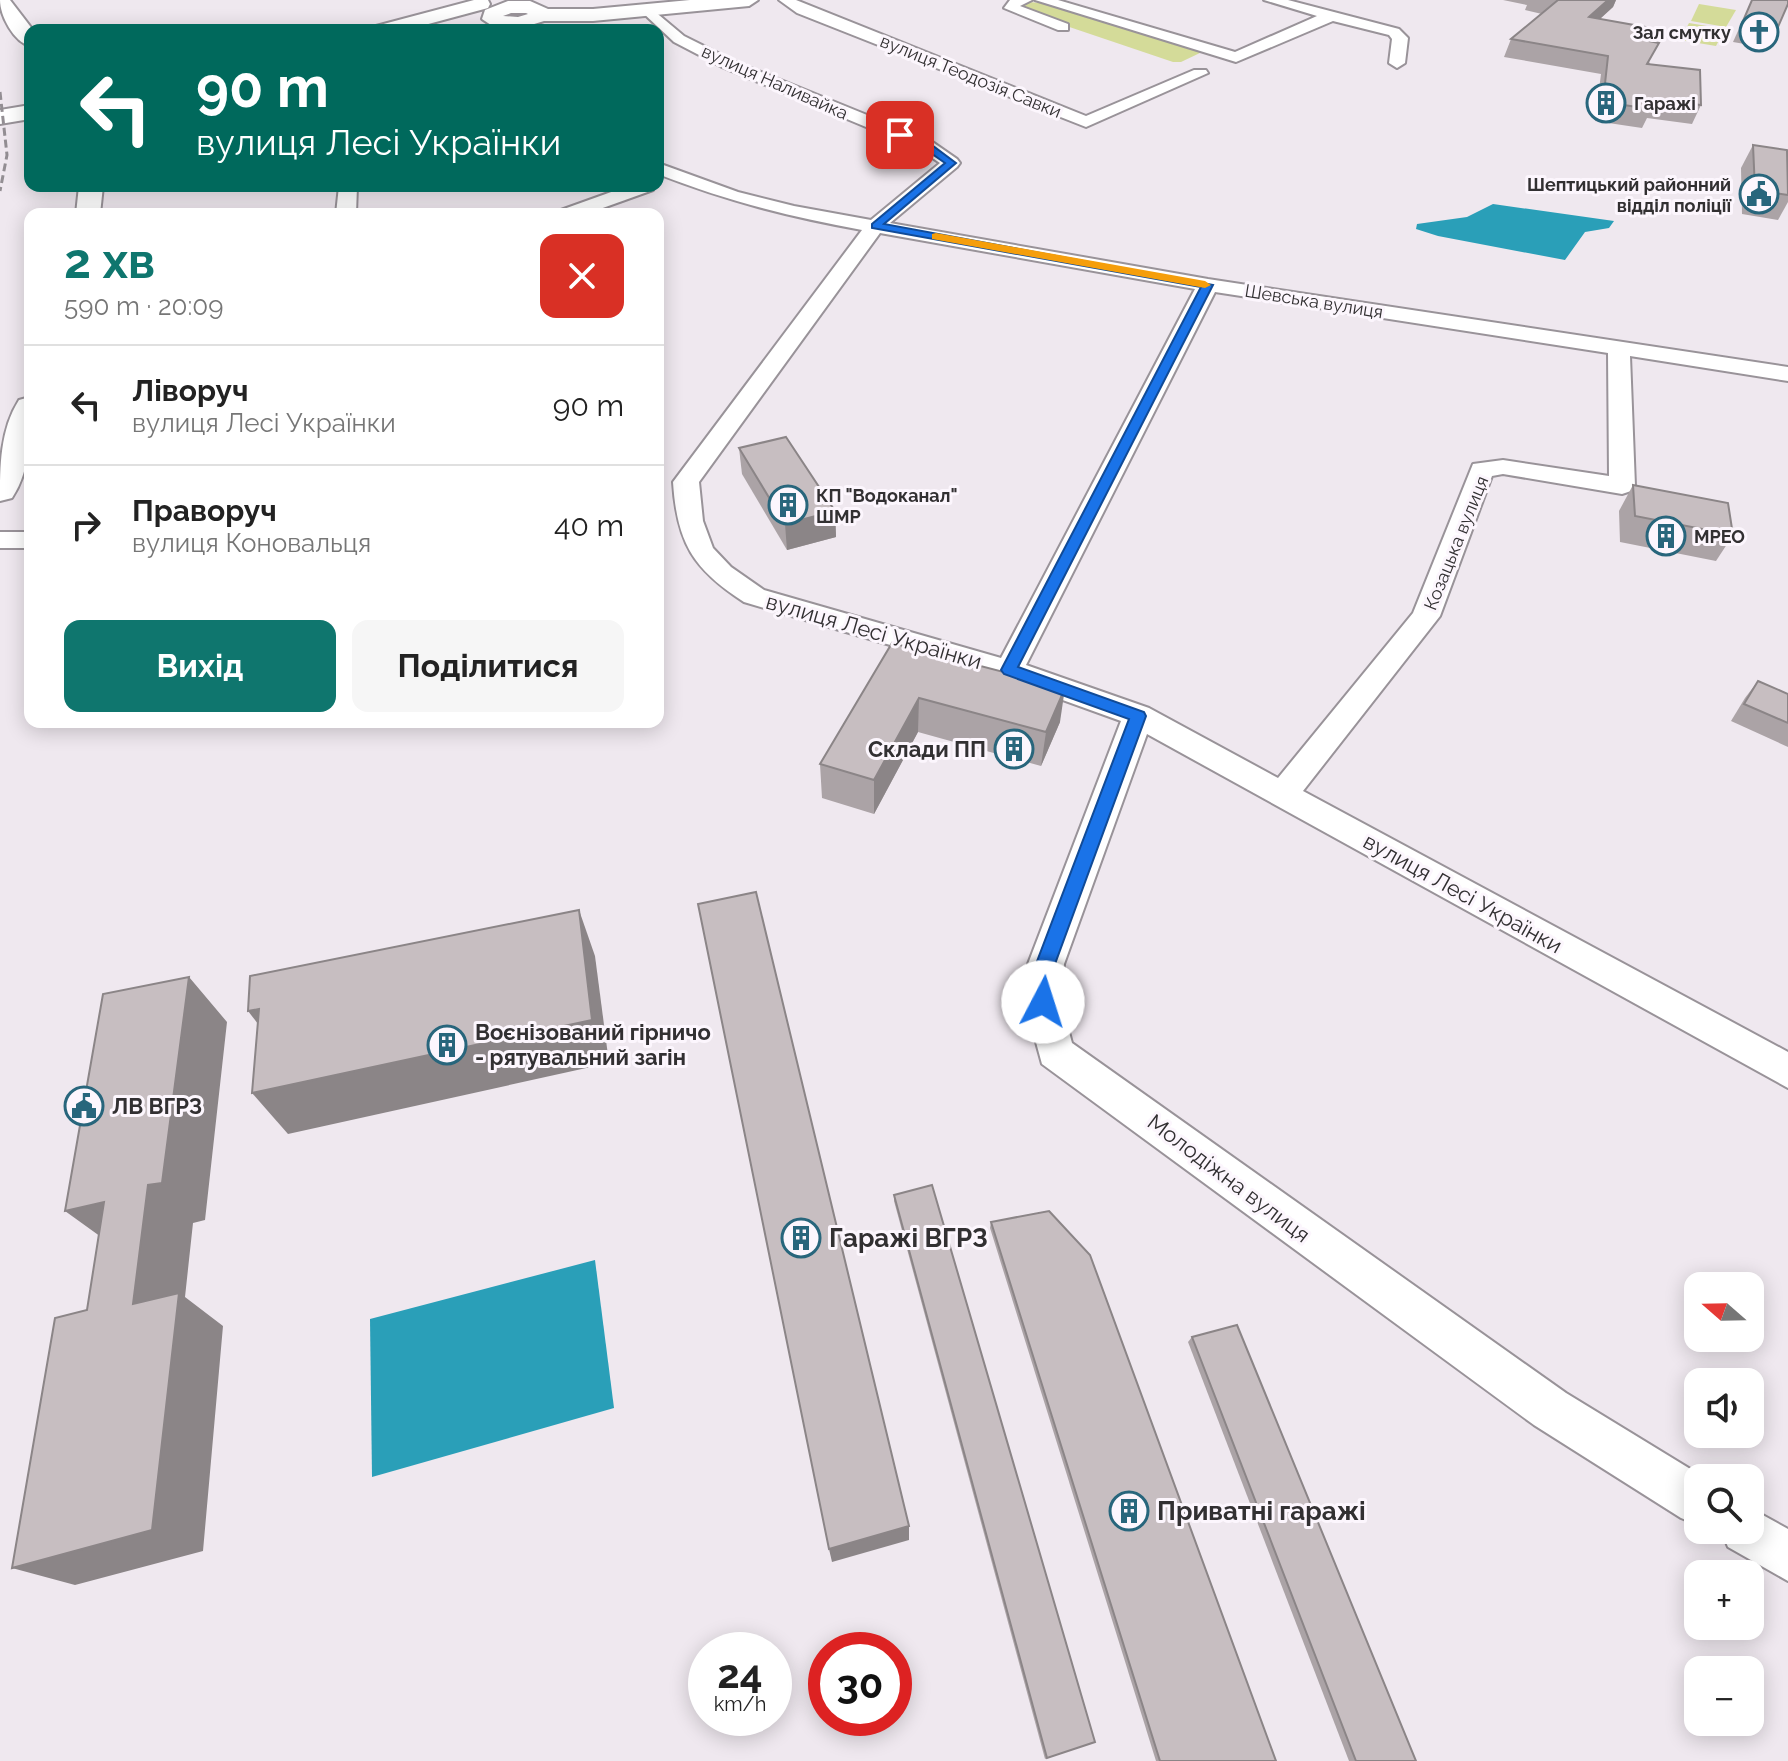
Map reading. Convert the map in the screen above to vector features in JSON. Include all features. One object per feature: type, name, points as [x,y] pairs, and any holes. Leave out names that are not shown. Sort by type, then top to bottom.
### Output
[{"type":"main road","points":[[0,0],[24,32]]},
{"type":"main road","points":[[422,24],[530,7],[540,10],[540,15],[749,0]]},
{"type":"main road","points":[[0,117],[24,113]]},
{"type":"main road","points":[[0,491],[24,423]]},
{"type":"street","name":"вулиця Теодозія Савки","points":[[786,0],[802,10],[1086,122],[1200,73]]},
{"type":"street","points":[[1025,0],[1012,4],[1011,8],[1073,30]]},
{"type":"street","points":[[1042,0],[1236,57],[1249,66],[1245,72]]},
{"type":"street","points":[[1271,0],[1394,32],[1400,38],[1397,63]]},
{"type":"street","name":"вулиця Наливайка","points":[[647,9],[660,24]]},
{"type":"street","points":[[1200,73],[1188,65],[1193,58],[1213,54],[1236,57],[1333,15]]},
{"type":"street","name":"вулиця Наливайка","points":[[664,28],[679,39],[728,64],[925,145],[951,163],[875,226]]},
{"type":"street","points":[[1172,64],[1221,77]]},
{"type":"street","name":"Шевська вулиця","points":[[664,175],[793,212],[1208,285],[1788,374]]},
{"type":"street","points":[[585,208],[629,192]]},
{"type":"street","name":"вулиця Лесі Українки","points":[[875,226],[686,482],[688,524],[704,556],[723,577],[754,596],[1009,670],[1138,716],[1788,1071]]},
{"type":"street","points":[[1009,670],[1208,285]]},
{"type":"street","name":"Козацька вулиця","points":[[1283,794],[1426,616],[1482,469],[1503,467],[1622,486],[1619,348]]},
{"type":"street","points":[[0,540],[24,540]]},
{"type":"street","name":"Молодіжна вулиця","points":[[1138,716],[1046,964],[1043,1002],[1055,1052],[1550,1409],[1684,1492]]},
{"type":"street","points":[[1764,1542],[1788,1557]]},
{"type":"green space","points":[[1029,2],[1202,52],[1181,62],[1173,62],[1022,11],[1018,7]]},
{"type":"green space","points":[[1699,4],[1736,10],[1726,27],[1691,21]]},
{"type":"green space","points":[[1689,23],[1725,29],[1716,46],[1680,40]]},
{"type":"water","points":[[1493,204],[1614,221],[1609,228],[1585,232],[1565,260],[1416,229],[1417,224],[1467,217]]},
{"type":"water","points":[[595,1260],[614,1408],[372,1477],[370,1319]]},
{"type":"building","points":[[1558,0],[1608,0],[1589,17],[1645,27],[1633,38],[1659,43],[1647,64],[1700,70],[1701,105],[1652,99],[1651,109],[1603,102],[1608,56],[1511,39]]},
{"type":"building","points":[[1752,0],[1788,0],[1778,27],[1743,21]]},
{"type":"building","points":[[1753,145],[1787,150],[1788,195],[1755,190]]},
{"type":"building","points":[[786,437],[835,511],[785,524],[739,448]]},
{"type":"building","points":[[1633,485],[1728,503],[1733,535],[1635,516]]},
{"type":"building","points":[[892,643],[1065,688],[1046,732],[919,698],[874,780],[820,764]]},
{"type":"building","points":[[1758,681],[1788,694],[1788,723],[1744,704]]},
{"type":"building","name":"Гаражі ВГРЗ","points":[[756,892],[909,1526],[829,1549],[698,904]]},
{"type":"building","points":[[579,910],[592,1020],[252,1093],[259,1009],[248,1011],[250,976]]},
{"type":"building","points":[[189,977],[162,1183],[148,1185],[133,1304],[179,1293],[152,1530],[12,1568],[55,1318],[87,1310],[104,1202],[65,1211],[103,994]]},
{"type":"building","points":[[932,1185],[1095,1742],[1047,1758],[894,1195]]},
{"type":"building","name":"Приватні гаражі","points":[[1049,1211],[1090,1255],[1276,1761],[1160,1761],[991,1222]]},
{"type":"building","name":"Приватні гаражі","points":[[1237,1325],[1416,1761],[1356,1761],[1192,1337]]},
{"type":"railway","points":[[0,92],[7,155],[0,191]]},
{"type":"slow traffic","points":[[936,237],[1205,285]]},
{"type":"place","name":"Зал смутку","points":[[1759,32]]},
{"type":"place","name":"Гаражі","points":[[1606,103]]},
{"type":"place","name":"Шептицький районний відділ поліції","points":[[1759,194]]},
{"type":"place","name":"КП \"Водоканал\" ШМР","points":[[788,505]]},
{"type":"place","name":"МРЕО","points":[[1666,536]]},
{"type":"place","name":"Склади ПП","points":[[1014,749]]},
{"type":"place","name":"Воєнізований гірничо - рятувальний загін","points":[[447,1045]]},
{"type":"place","name":"ЛВ ВГРЗ","points":[[84,1106]]},
{"type":"place","name":"Гаражі ВГРЗ","points":[[801,1238]]},
{"type":"place","name":"Приватні гаражі","points":[[1129,1511]]},
{"type":"route","points":[[900,135],[925,145],[951,163],[875,226],[1208,285],[1009,670],[1138,716],[1046,964],[1043,1002]]}]
